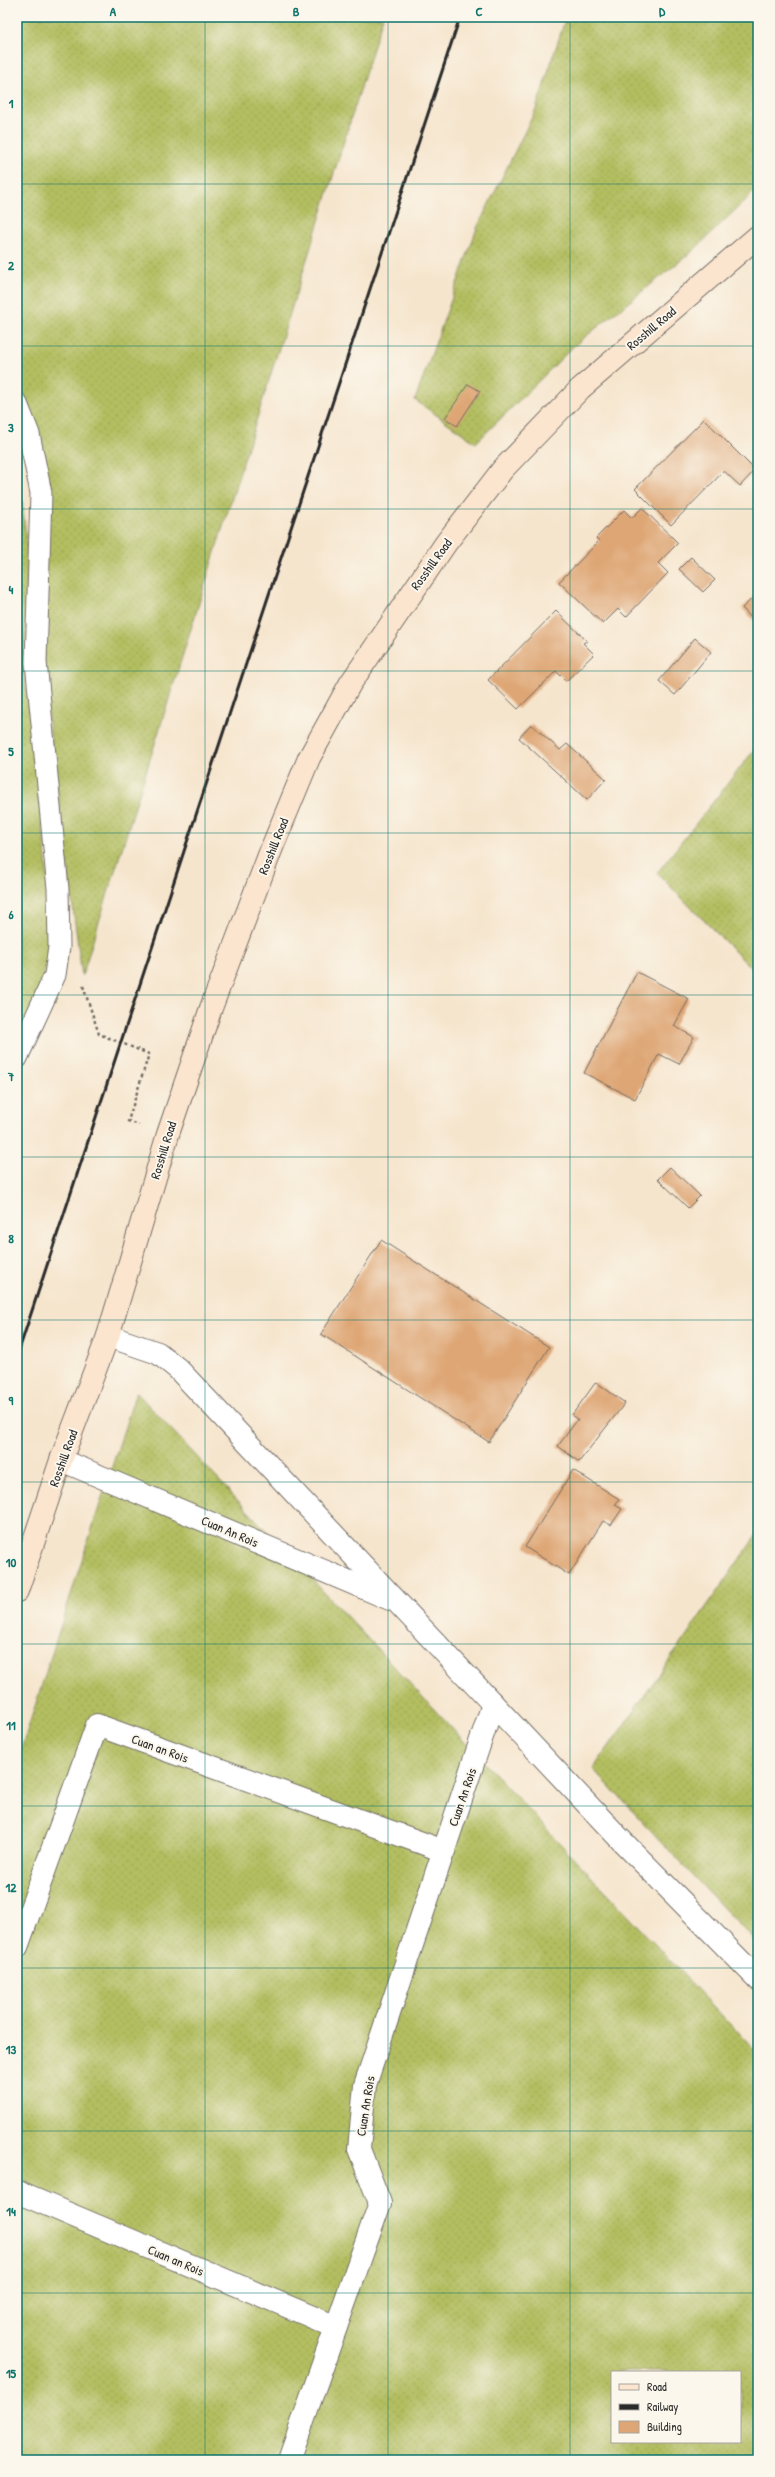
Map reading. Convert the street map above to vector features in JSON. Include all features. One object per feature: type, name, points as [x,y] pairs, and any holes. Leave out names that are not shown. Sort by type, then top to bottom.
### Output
[{"type":"street","name":"Rosshill Road","points":[[17,1591],[61,1460],[108,1336],[168,1134],[211,1008],[270,850],[309,758],[350,684],[390,622],[446,543],[503,469],[580,389],[758,236]]},
{"type":"street","points":[[108,1336],[158,1353],[178,1369],[620,1839],[758,1979]]},
{"type":"street","name":"Cuan An Rois","points":[[61,1460],[398,1603]]},
{"type":"street","name":"Cuan An Rois","points":[[289,2460],[380,2203],[359,2149],[365,2085],[493,1704]]},
{"type":"street","name":"Cuan an Rois","points":[[17,1947],[97,1725],[444,1851]]},
{"type":"street","name":"Cuan an Rois","points":[[17,2192],[336,2327]]},
{"type":"lane","points":[[17,404],[30,434],[41,494],[36,662],[58,889],[59,947],[55,975],[17,1058]]},
{"type":"path","points":[[55,975],[83,986],[99,1034],[149,1054],[128,1122],[168,1134]]},
{"type":"green space","points":[[17,17],[383,17],[82,976],[44,687],[39,436],[17,377]]},
{"type":"green space","points":[[566,17],[758,17],[758,188],[694,250],[575,345],[476,443],[415,400],[477,228],[536,109]]},
{"type":"green space","points":[[17,459],[28,553],[24,672],[41,801],[53,942],[38,996],[17,1043]]},
{"type":"green space","points":[[758,745],[758,975],[657,873]]},
{"type":"green space","points":[[136,1392],[758,2054],[758,2460],[17,2460],[17,1762]]},
{"type":"green space","points":[[758,1533],[758,1945],[593,1769]]},
{"type":"building","points":[[468,384],[480,391],[457,426],[445,418]]},
{"type":"building","points":[[704,419],[755,470],[740,486],[724,471],[671,525],[635,489]]},
{"type":"building","points":[[642,508],[678,543],[658,563],[668,573],[626,617],[618,609],[603,624],[559,582],[599,541],[596,538],[624,510],[632,518]]},
{"type":"building","points":[[691,557],[715,580],[703,592],[679,569]]},
{"type":"building","points":[[758,593],[758,625],[742,608]]},
{"type":"building","points":[[556,611],[587,641],[583,643],[594,654],[566,681],[556,671],[518,709],[488,680]]},
{"type":"building","points":[[695,638],[711,652],[675,695],[659,681]]},
{"type":"building","points":[[531,724],[560,750],[567,744],[606,779],[587,800],[519,738]]},
{"type":"building","points":[[637,972],[689,999],[674,1026],[694,1037],[679,1064],[659,1054],[635,1099],[584,1073]]},
{"type":"building","points":[[670,1167],[700,1196],[688,1208],[658,1179]]},
{"type":"building","points":[[381,1240],[549,1347],[489,1442],[321,1334]]},
{"type":"building","points":[[596,1382],[625,1403],[579,1462],[558,1446],[578,1419],[572,1415]]},
{"type":"building","points":[[573,1470],[619,1499],[615,1505],[622,1509],[611,1525],[603,1521],[569,1575],[525,1547]]},
{"type":"railway","points":[[17,1356],[460,17]]}]
